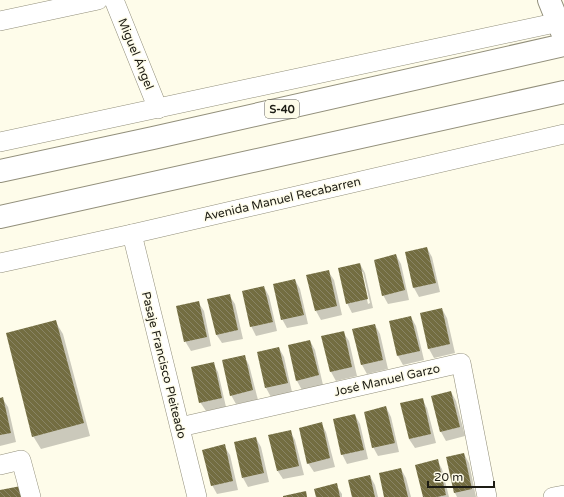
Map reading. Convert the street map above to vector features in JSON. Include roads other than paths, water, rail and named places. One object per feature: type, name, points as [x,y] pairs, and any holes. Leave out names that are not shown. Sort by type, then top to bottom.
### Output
[{"type":"main road","points":[[549,0],[562,27]]},
{"type":"main road","name":"S-40","points":[[0,172],[564,45]]},
{"type":"main road","points":[[0,217],[564,92]]},
{"type":"main road","points":[[0,164],[61,158]]},
{"type":"street","points":[[0,21],[98,0]]},
{"type":"street","name":"Miguel Ángel","points":[[114,0],[158,109]]},
{"type":"street","points":[[0,142],[562,27]]},
{"type":"street","name":"Avenida Manuel Recabarren","points":[[0,263],[564,134]]},
{"type":"street","name":"Pasaje Francisco Pleiteado","points":[[132,234],[197,497]]},
{"type":"street","name":"José Manuel Garzo","points":[[180,426],[461,363],[487,497]]},
{"type":"street","points":[[0,465],[21,460],[31,497]]},
{"type":"street","points":[[553,497],[564,495]]}]
